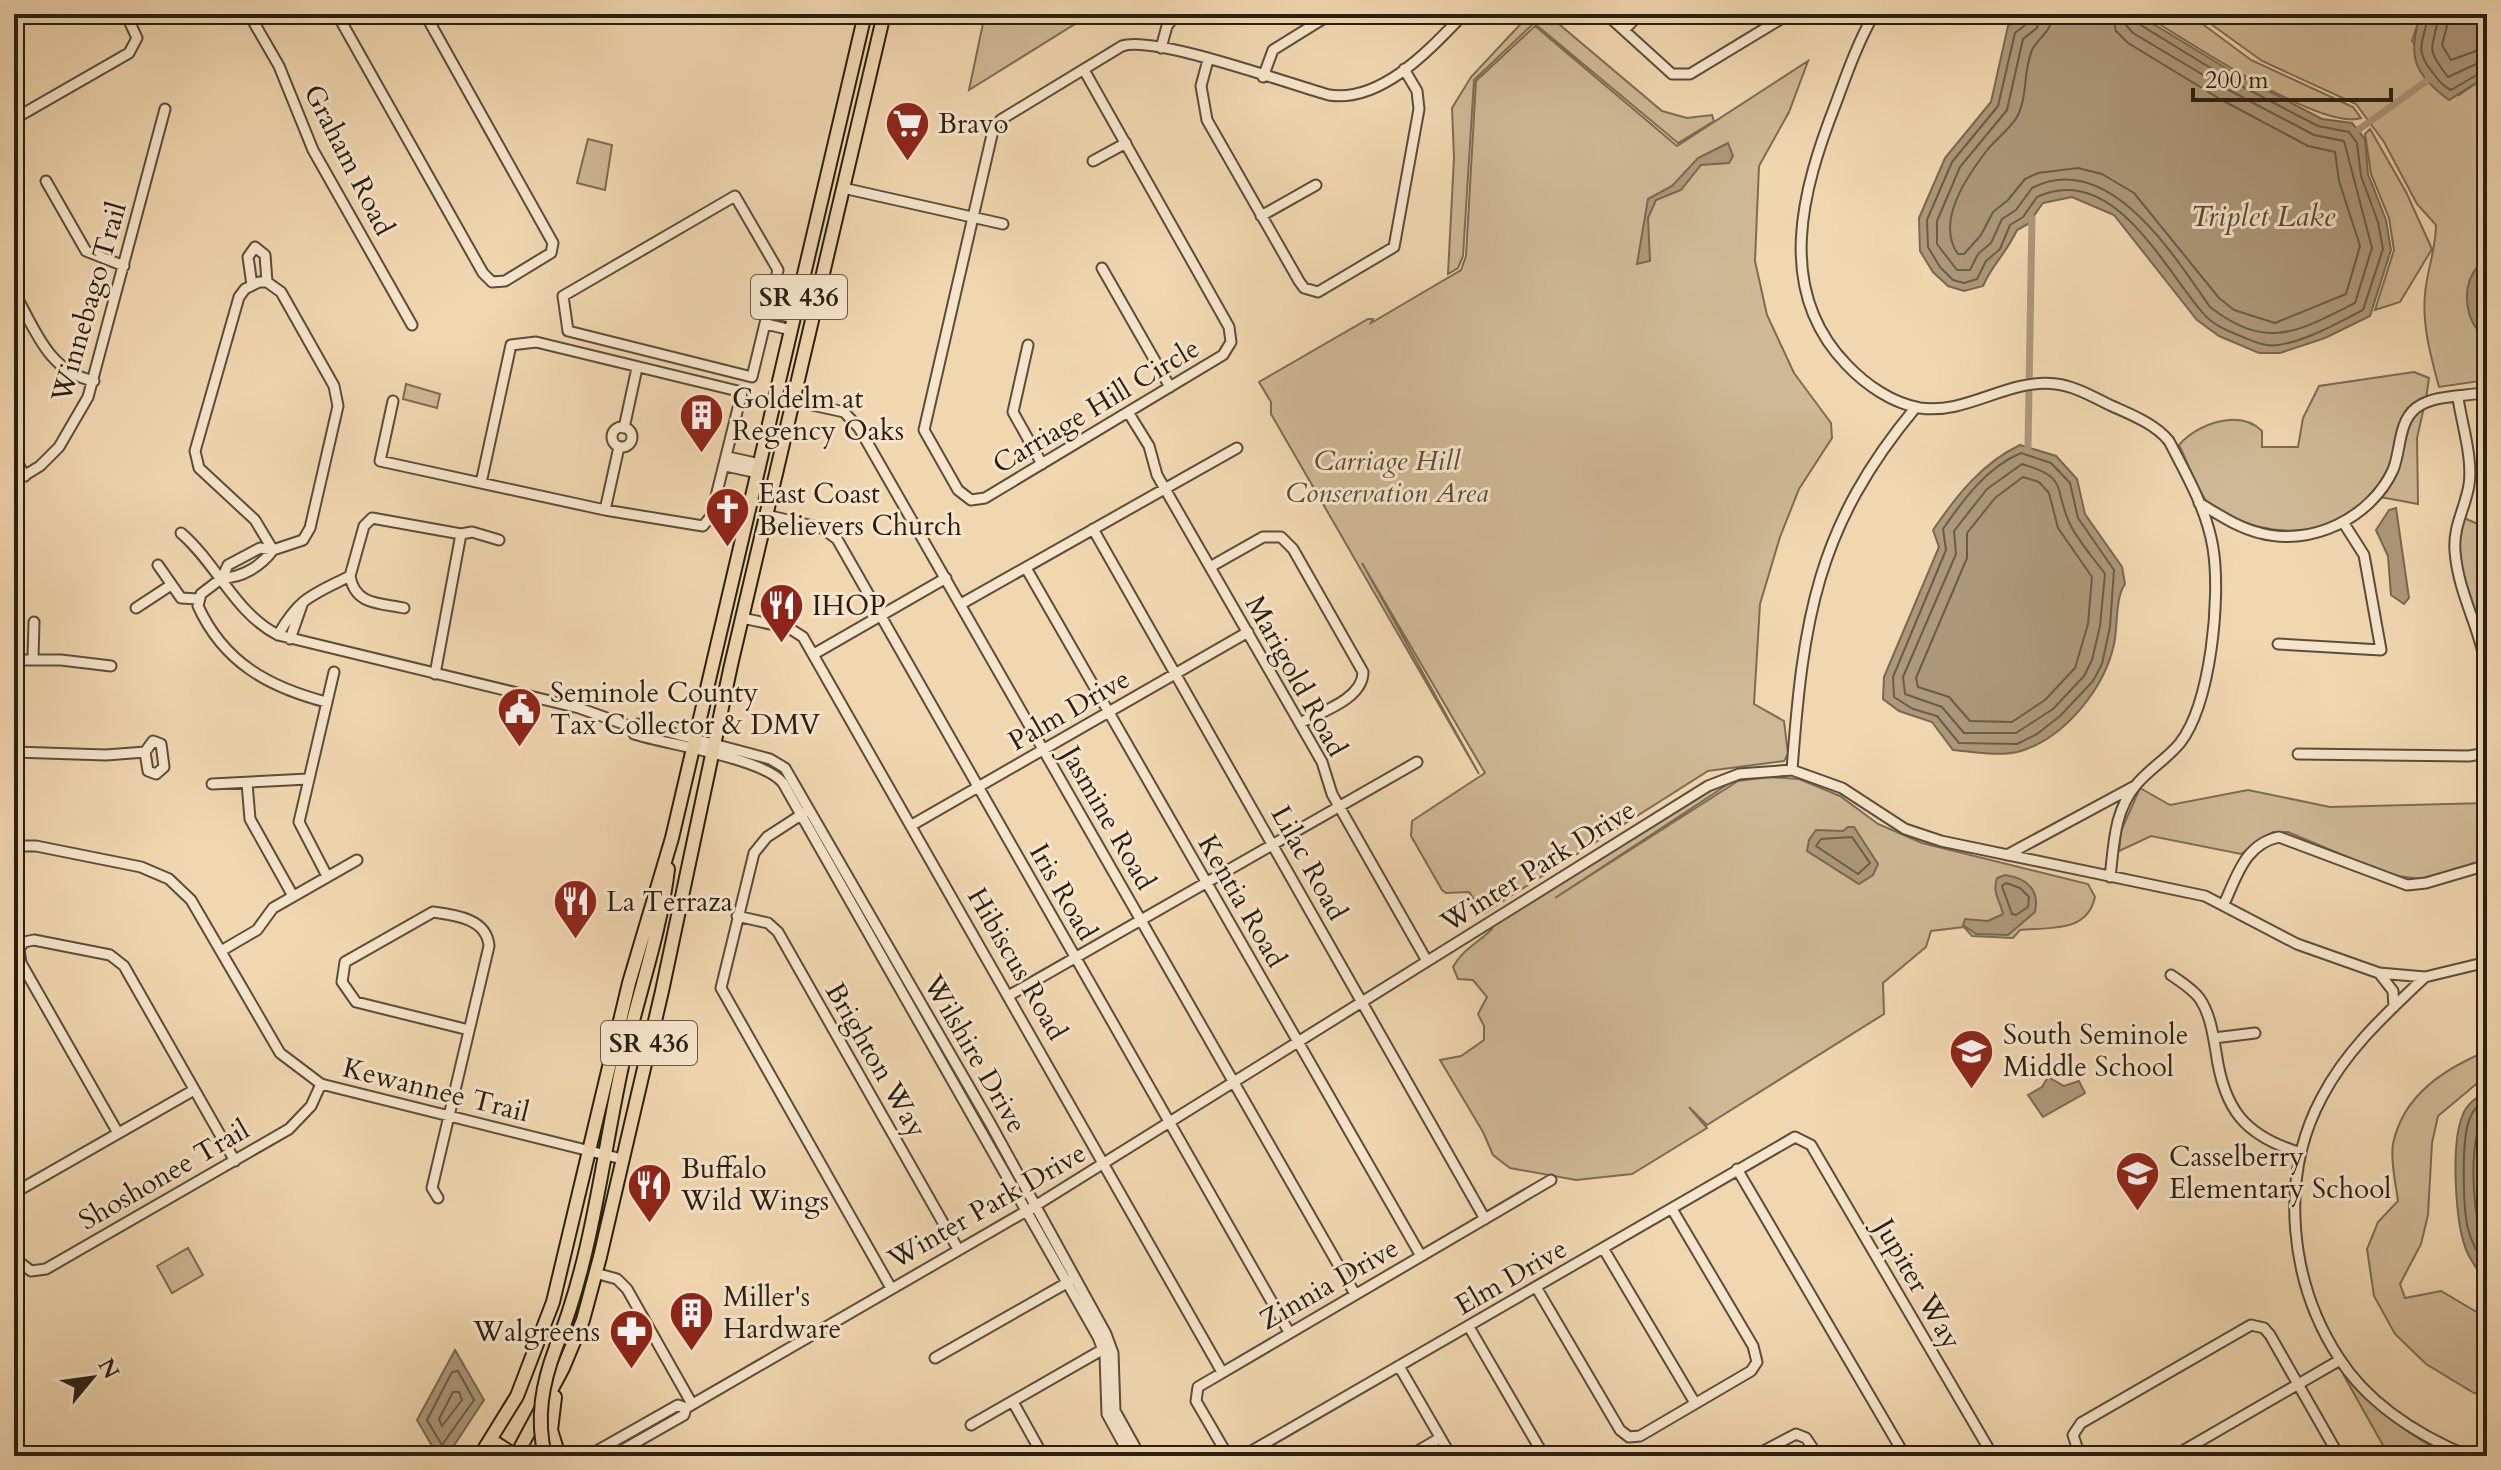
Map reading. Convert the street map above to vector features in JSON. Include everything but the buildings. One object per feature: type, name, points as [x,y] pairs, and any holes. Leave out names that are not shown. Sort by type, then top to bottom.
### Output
[{"type":"main road","name":"SR 436","points":[[486,1447],[519,1391],[553,1302],[629,983],[672,838],[865,14]]},
{"type":"main road","name":"SR 436","points":[[516,1456],[563,1368],[583,1320],[595,1273],[742,618],[884,14]]},
{"type":"main road","points":[[831,159],[843,188]]},
{"type":"main road","points":[[823,194],[833,203],[837,216]]},
{"type":"main road","points":[[759,469],[759,498],[766,515]]},
{"type":"main road","points":[[747,516],[757,527],[757,554]]},
{"type":"main road","points":[[545,1456],[539,1431],[542,1393],[583,1261],[637,1001],[664,902],[672,838]]},
{"type":"main road","points":[[559,1456],[551,1430],[551,1410],[563,1368]]},
{"type":"main road","points":[[486,1447],[516,1456]]},
{"type":"main road","points":[[486,1447],[504,1456]]},
{"type":"street","points":[[14,119],[129,53],[137,38],[126,14]]},
{"type":"street","name":"Graham Road","points":[[249,14],[279,66],[313,150],[412,325]]},
{"type":"street","points":[[337,14],[483,273],[492,282],[505,281],[547,256],[554,247],[551,236],[425,14]]},
{"type":"street","points":[[1161,48],[1167,26],[1176,14]]},
{"type":"street","points":[[1263,77],[1273,50],[1331,14]]},
{"type":"street","points":[[973,217],[994,126],[1131,43],[1208,60],[1341,97],[1364,92],[1404,69],[1430,50],[1464,14]]},
{"type":"street","points":[[1606,14],[1680,76],[1690,74],[1789,14]]},
{"type":"street","points":[[1624,30],[1640,14]]},
{"type":"street","points":[[1874,14],[1858,46],[1811,168],[1799,227],[1801,267],[1810,307],[1828,344],[1860,379],[1877,391],[1916,407],[1949,408],[2028,385],[2071,388],[2161,432],[2199,503],[2213,549],[2214,599],[2206,682],[2193,723],[2180,743],[2136,785],[2007,855]]},
{"type":"street","points":[[1208,60],[1201,86],[1202,108],[1299,281],[1311,291],[1327,290],[1388,254],[1398,238],[1419,109],[1417,91],[1404,69]]},
{"type":"street","name":"Carriage Hill Circle","points":[[973,217],[924,430],[958,490],[971,500],[985,498],[1223,355],[1231,334],[1084,70]]},
{"type":"street","name":"Winnebago Trail","points":[[14,482],[50,457],[71,431],[94,381],[165,109]]},
{"type":"street","points":[[1093,161],[1126,143]]},
{"type":"street","points":[[46,181],[86,251],[124,266]]},
{"type":"street","points":[[1261,216],[1316,185]]},
{"type":"street","points":[[843,188],[1003,224]]},
{"type":"street","points":[[393,401],[380,461],[605,510],[703,526],[711,516],[742,392],[752,377],[778,270],[735,196],[563,296],[568,331],[555,346]]},
{"type":"street","points":[[252,285],[248,257],[255,247],[265,255],[267,282]]},
{"type":"street","points":[[1102,268],[1170,387]]},
{"type":"street","points":[[158,565],[181,598],[198,599],[222,578],[228,565],[260,548],[273,550],[294,545],[307,535],[338,406],[334,386],[281,292],[267,282],[252,285],[239,297],[195,451],[196,460],[205,475],[255,520],[273,550]]},
{"type":"street","points":[[14,292],[54,362],[71,374],[94,381]]},
{"type":"street","points":[[769,312],[793,324]]},
{"type":"street","points":[[766,324],[793,324]]},
{"type":"street","points":[[568,331],[752,377]]},
{"type":"street","points":[[481,483],[511,345],[536,342],[742,392]]},
{"type":"street","points":[[1028,345],[1013,412],[1042,464]]},
{"type":"street","points":[[605,510],[619,447],[627,446],[631,440],[624,428],[637,368]]},
{"type":"street","points":[[2199,503],[2242,526],[2275,536],[2309,534],[2343,522],[2361,510],[2388,481],[2409,416],[2426,402],[2487,392]]},
{"type":"street","points":[[2458,398],[2469,472],[2466,494],[2456,521],[2455,554],[2461,590],[2483,645],[2487,671]]},
{"type":"street","name":"Jasmine Road","points":[[794,401],[844,412],[852,418],[1355,1294]]},
{"type":"street","points":[[1792,770],[1809,617],[1827,554],[1841,520],[1872,464],[1916,407]]},
{"type":"street","name":"Marigold Road","points":[[1128,412],[1149,446],[1164,489],[1322,762],[1339,807],[1427,961]]},
{"type":"street","points":[[961,604],[1237,448]]},
{"type":"street","points":[[14,457],[25,476]]},
{"type":"street","points":[[727,461],[759,469]]},
{"type":"street","name":"Iris Road","points":[[766,515],[830,532],[1289,1332]]},
{"type":"street","points":[[404,608],[363,600],[352,590],[350,576],[364,526],[372,518],[461,534],[472,532],[499,540]]},
{"type":"street","points":[[2278,644],[2381,650],[2364,555],[2343,522]]},
{"type":"street","name":"Lilac Road","points":[[1093,529],[1258,814],[1272,846],[1485,1219]]},
{"type":"street","points":[[181,533],[197,547],[250,615],[278,635],[579,708],[632,727],[634,734],[712,749],[768,764]]},
{"type":"street","points":[[435,674],[461,534]]},
{"type":"street","points":[[1210,567],[1263,537],[1281,537],[1293,549],[1330,612],[1359,663],[1363,680],[1354,694],[1300,723]]},
{"type":"street","points":[[222,578],[236,578],[266,560],[273,550]]},
{"type":"street","name":"Kentia Road","points":[[1026,568],[1421,1256]]},
{"type":"street","points":[[278,635],[293,608],[304,599],[350,576]]},
{"type":"street","points":[[814,654],[946,578]]},
{"type":"street","points":[[136,608],[171,585]]},
{"type":"street","points":[[198,599],[201,614],[222,644],[253,675],[289,692],[326,702]]},
{"type":"street","points":[[290,639],[304,599]]},
{"type":"street","name":"Hibiscus Road","points":[[742,618],[797,631],[814,654],[1222,1372]]},
{"type":"street","points":[[33,658],[34,622]]},
{"type":"street","name":"Palm Drive","points":[[912,825],[1248,632]]},
{"type":"street","points":[[14,660],[33,658],[111,666]]},
{"type":"street","points":[[327,876],[300,828],[308,779],[334,672]]},
{"type":"street","points":[[14,752],[106,755],[145,752]]},
{"type":"street","points":[[2298,754],[2469,756],[2487,753]]},
{"type":"street","points":[[1010,995],[1417,762]]},
{"type":"street","name":"Wilshire Drive","points":[[768,764],[785,768],[811,809],[990,1123],[1030,1208]]},
{"type":"street","name":"Wilshire Drive","points":[[768,764],[783,783],[980,1129],[1071,1281],[1115,1370],[1112,1387],[1115,1411],[1140,1456]]},
{"type":"street","name":"Winter Park Drive","points":[[612,1456],[684,1415],[689,1406],[1030,1208],[1708,786],[1739,774],[1792,770],[1842,788],[1905,829],[2007,855],[2188,891],[2224,904],[2297,944],[2379,973],[2425,977],[2487,962]]},
{"type":"street","points":[[212,784],[308,779]]},
{"type":"street","points":[[247,783],[250,819],[293,896]]},
{"type":"street","points":[[2110,877],[2119,815],[2136,785]]},
{"type":"street","points":[[811,809],[767,837],[754,853],[721,988],[891,1288]]},
{"type":"street","points":[[2224,904],[2249,854],[2257,846],[2279,837],[2407,885],[2426,883],[2487,865]]},
{"type":"street","name":"Kewannee Trail","points":[[14,846],[36,846],[156,872],[191,900],[280,1053],[321,1084],[622,1159]]},
{"type":"street","points":[[221,951],[257,930],[267,913],[357,860]]},
{"type":"street","points":[[438,1198],[432,1188],[489,946],[488,936],[479,924],[438,913],[426,915],[351,957],[342,969],[346,989],[356,1002],[365,1007],[469,1030]]},
{"type":"street","name":"Brighton Way","points":[[737,916],[768,923],[778,932],[958,1249]]},
{"type":"street","points":[[118,1133],[21,963],[19,949],[24,942],[34,940],[117,959],[235,1161]]},
{"type":"street","points":[[2379,973],[2393,991],[2394,1007]]},
{"type":"street","points":[[2171,975],[2200,999],[2214,1038],[2219,1076],[2234,1111],[2263,1138],[2301,1153]]},
{"type":"street","points":[[2425,977],[2352,1050],[2321,1098],[2301,1153],[2295,1222],[2302,1270],[2318,1321],[2340,1360],[2381,1405],[2404,1423],[2468,1456]]},
{"type":"street","points":[[909,1005],[919,999]]},
{"type":"street","points":[[2214,1038],[2255,1033]]},
{"type":"street","name":"Shoshonee Trail","points":[[14,1258],[31,1271],[46,1269],[235,1161],[300,1120],[321,1084]]},
{"type":"street","points":[[14,1193],[194,1090]]},
{"type":"street","points":[[980,1129],[990,1123]]},
{"type":"street","name":"Elm Drive","points":[[1243,1456],[1400,1368],[1737,1169],[1790,1139],[1801,1137]]},
{"type":"street","name":"Jupiter Way","points":[[1801,1137],[1811,1145],[1993,1456]]},
{"type":"street","points":[[1737,1169],[1905,1456]]},
{"type":"street","name":"Zinnia Drive","points":[[1228,1456],[1196,1401],[1198,1387],[1551,1180]]},
{"type":"street","points":[[1536,1287],[1620,1430],[1629,1437],[1640,1436],[1751,1371],[1757,1362],[1753,1346],[1672,1209]]},
{"type":"street","points":[[1603,1248],[1695,1403]]},
{"type":"street","points":[[595,1273],[617,1279],[627,1289],[689,1406]]},
{"type":"street","points":[[935,1358],[1071,1281]]},
{"type":"street","points":[[2080,1456],[2073,1435],[2081,1423],[2243,1328],[2256,1326],[2270,1335],[2337,1453],[2326,1456]]},
{"type":"street","points":[[1469,1327],[1544,1456]]},
{"type":"street","points":[[971,1425],[1106,1348]]},
{"type":"street","name":"Wilshire Drive","points":[[1106,1348],[1107,1414],[1130,1456]]},
{"type":"street","points":[[2174,1456],[2340,1360]]},
{"type":"street","points":[[1400,1368],[1451,1456]]},
{"type":"street","points":[[1013,1402],[1043,1456]]},
{"type":"street","name":"Winter Park Drive","points":[[588,1456],[678,1405],[689,1406]]},
{"type":"street","points":[[1754,1456],[1789,1435],[1801,1435],[1818,1456]]},
{"type":"street","points":[[1409,1456],[1440,1438]]},
{"type":"green space","points":[[985,14],[1091,14],[969,90]]},
{"type":"green space","points":[[1530,14],[1547,14],[1662,111],[1687,118],[1712,115],[1714,121],[1678,143],[1534,23],[1474,80],[1463,256],[1458,268],[1448,274],[1454,158],[1452,108],[1471,77]]},
{"type":"green space","points":[[2143,14],[2189,14],[2251,60],[2353,107],[2361,118],[2342,119],[2285,98]]},
{"type":"green space","points":[[2197,14],[2421,14],[2412,41],[2459,95],[2487,76],[2487,380],[2439,387],[2428,341],[2424,306],[2436,225],[2417,204],[2384,142],[2356,104],[2262,61]]},
{"type":"green space","name":"Carriage Hill Conservation Area","points":[[1535,26],[1677,146],[1808,61],[1789,112],[1759,166],[1755,261],[1767,315],[1794,373],[1831,423],[1832,438],[1799,489],[1780,537],[1760,604],[1754,704],[1784,721],[1788,754],[1784,761],[1708,771],[1484,913],[1469,892],[1446,893],[1442,890],[1411,836],[1412,821],[1485,773],[1362,563],[1479,774],[1271,414],[1271,402],[1259,382],[1368,319],[1373,319],[1371,323],[1461,270],[1466,256],[1476,81]]},
{"type":"green space","points":[[2370,129],[2406,192],[2432,249],[2400,302],[2375,310],[2394,250],[2389,218],[2371,174],[2365,134]]},
{"type":"green space","points":[[588,139],[612,145],[605,190],[577,183]]},
{"type":"green space","points":[[2414,372],[2429,378],[2426,399],[2411,414],[2385,478],[2371,497],[2336,522],[2295,531],[2273,530],[2252,525],[2214,508],[2202,493],[2179,445],[2197,430],[2231,420],[2253,424],[2262,431],[2262,447],[2298,447],[2303,418],[2319,386]]},
{"type":"green space","points":[[406,384],[440,394],[437,408],[403,399]]},
{"type":"green space","points":[[2424,407],[2417,438],[2418,504],[2380,497],[2398,466],[2412,417]]},
{"type":"green space","points":[[2464,518],[2487,528],[2487,617],[2478,621],[2467,597],[2461,571],[2460,544]]},
{"type":"green space","points":[[1769,777],[1799,779],[1840,796],[1878,824],[1922,843],[2088,884],[2095,897],[2091,909],[2084,917],[2066,926],[2020,930],[2013,938],[1972,936],[1964,927],[1931,931],[1926,947],[1883,983],[1884,1014],[1707,1125],[1689,1107],[1707,1128],[1632,1174],[1576,1180],[1510,1168],[1493,1155],[1483,1132],[1440,1060],[1461,1056],[1484,1040],[1484,1026],[1478,1014],[1487,997],[1473,980],[1458,979],[1453,967],[1492,929],[1492,925],[1709,789],[1736,779],[1555,898],[1738,781]]},
{"type":"green space","points":[[2140,788],[2170,805],[2248,790],[2330,807],[2487,803],[2487,861],[2420,879],[2390,875],[2288,832],[2273,832],[2241,854],[2151,836],[2119,851],[2121,831]]},
{"type":"green space","points":[[2487,1051],[2487,1075],[2438,1116],[2432,1143],[2428,1215],[2421,1244],[2400,1284],[2405,1298],[2441,1291],[2485,1317],[2483,1339],[2487,1341],[2487,1393],[2474,1393],[2426,1364],[2395,1334],[2374,1296],[2367,1249],[2378,1222],[2398,1201],[2392,1151],[2406,1111],[2441,1075]]},
{"type":"green space","points":[[188,1248],[203,1275],[172,1293],[157,1266]]},
{"type":"green space","points":[[2343,1374],[2393,1421],[2452,1456],[2389,1456]]},
{"type":"water","name":"Triplet Lake","points":[[2027,14],[2137,14],[2234,73],[2322,119],[2352,123],[2365,139],[2368,174],[2386,220],[2391,250],[2370,316],[2325,338],[2280,353],[2259,353],[2219,336],[2197,320],[2114,215],[2072,197],[2043,203],[2028,224],[2017,230],[1983,286],[1964,291],[1948,286],[1933,272],[1920,251],[1919,218],[1945,158],[1991,102],[2008,26]]},
{"type":"water","points":[[2421,14],[2487,14],[2487,76],[2449,100],[2427,81],[2414,52]]},
{"type":"water","points":[[1728,143],[1733,156],[1729,163],[1701,165],[1681,190],[1656,200],[1648,218],[1650,261],[1637,264],[1648,199],[1672,186],[1698,158]]},
{"type":"water","points":[[2479,265],[2487,265],[2487,291],[2484,319],[2478,331],[2470,315],[2467,298],[2470,280]]},
{"type":"water","points":[[2020,445],[2056,456],[2077,479],[2085,514],[2122,567],[2125,584],[2118,604],[2114,644],[2102,677],[2081,708],[2038,744],[2005,754],[1953,750],[1932,722],[1899,711],[1883,699],[1884,677],[1939,547],[1933,530],[1971,481],[2006,452]]},
{"type":"water","points":[[2396,508],[2409,598],[2404,604],[2391,595],[2388,556],[2376,530],[2389,510]]},
{"type":"water","points":[[1854,827],[1878,864],[1873,875],[1859,884],[1807,851],[1809,840],[1816,830],[1843,831]]},
{"type":"water","points":[[2005,875],[2030,886],[2036,897],[2035,912],[2008,935],[1976,934],[1963,925],[1965,919],[1988,921],[2003,914],[1995,888],[1997,878]]},
{"type":"water","points":[[2048,1077],[2064,1086],[2079,1081],[2085,1093],[2043,1117],[2028,1095],[2042,1087]]},
{"type":"water","points":[[2487,1091],[2487,1283],[2469,1256],[2463,1239],[2457,1204],[2456,1146],[2466,1108]]},
{"type":"water","points":[[455,1350],[484,1400],[447,1456],[438,1456],[417,1420]]},
{"type":"waterway","points":[[2358,130],[2428,80]]},
{"type":"waterway","points":[[2028,447],[2032,218]]},
{"type":"place","name":"Bravo","points":[[907,163]]},
{"type":"place","name":"Goldelm at Regency Oaks","points":[[701,454]]},
{"type":"place","name":"East Coast Believers Church","points":[[727,549]]},
{"type":"place","name":"IHOP","points":[[781,645]]},
{"type":"place","name":"Seminole County Tax Collector & DMV","points":[[519,748]]},
{"type":"place","name":"La Terraza","points":[[575,941]]},
{"type":"place","name":"South Seminole Middle School","points":[[1972,1090]]},
{"type":"place","name":"Casselberry Elementary School","points":[[2138,1212]]},
{"type":"place","name":"Buffalo Wild Wings","points":[[650,1224]]},
{"type":"place","name":"Miller's Hardware","points":[[692,1352]]},
{"type":"place","name":"Walgreens","points":[[631,1371]]}]
